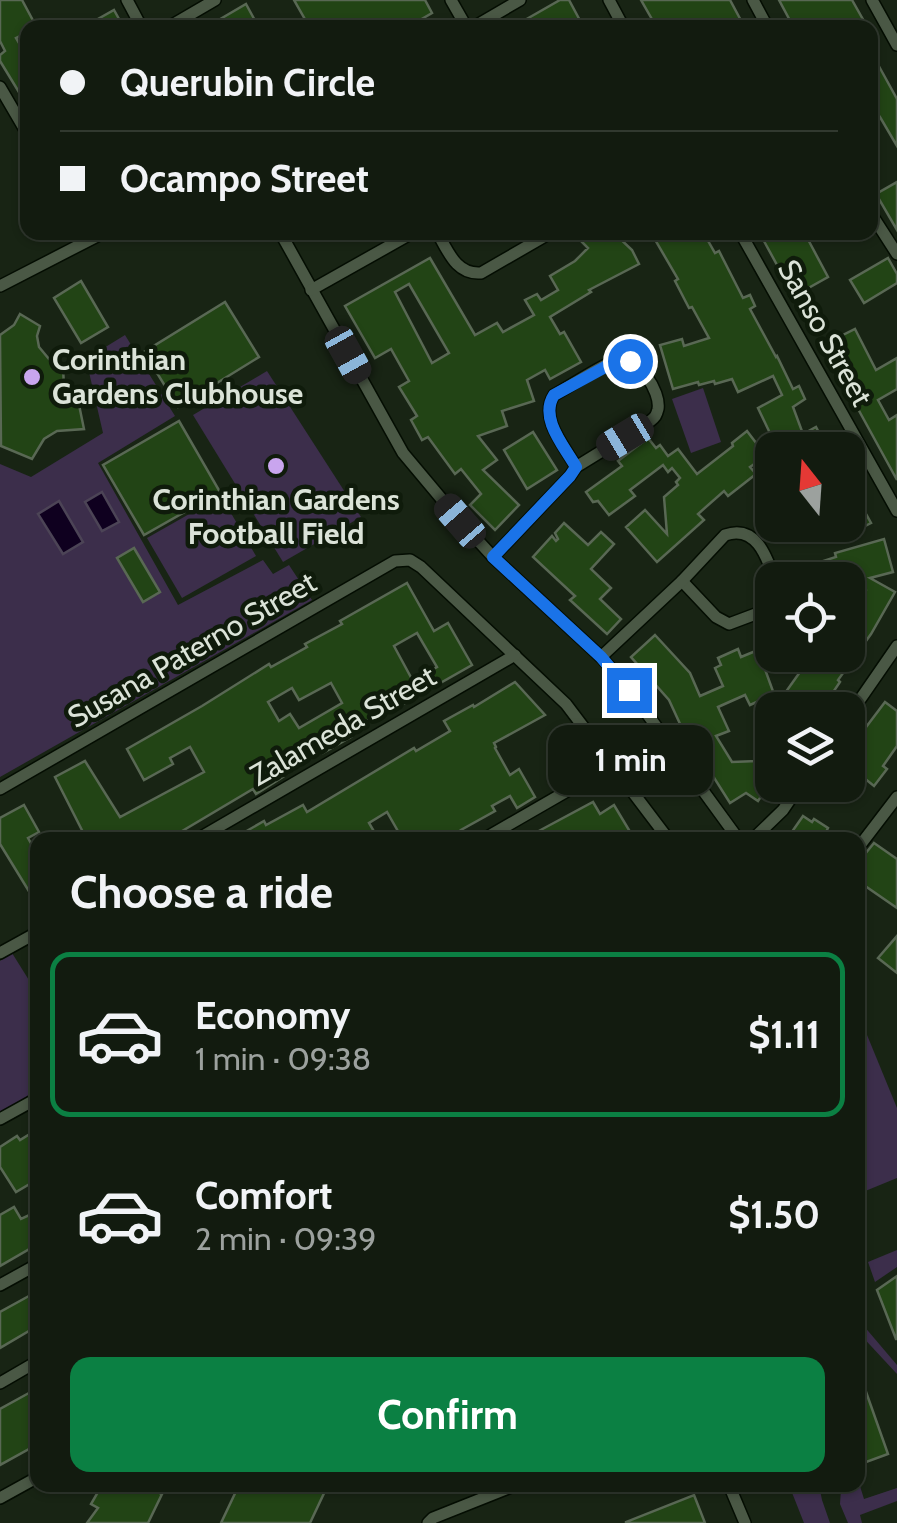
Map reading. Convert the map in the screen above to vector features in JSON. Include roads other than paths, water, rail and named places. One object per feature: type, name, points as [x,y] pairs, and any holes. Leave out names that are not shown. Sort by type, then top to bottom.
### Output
[{"type":"street","points":[[181,20],[215,0]]},
{"type":"street","points":[[484,20],[520,0]]},
{"type":"street","points":[[872,0],[897,45]]},
{"type":"street","points":[[0,87],[20,122]]},
{"type":"street","points":[[14,112],[20,109]]},
{"type":"street","points":[[878,224],[897,254]]},
{"type":"street","points":[[0,286],[81,240]]},
{"type":"street","points":[[284,240],[403,453],[493,557],[601,657],[733,832]]},
{"type":"street","points":[[311,290],[400,240]]},
{"type":"street","points":[[442,240],[458,266],[473,274],[538,240]]},
{"type":"street","name":"Sanso Street","points":[[745,240],[897,511]]},
{"type":"street","points":[[493,557],[576,467],[657,415],[656,396],[638,365],[618,360],[554,395],[548,404],[548,418],[576,467]]},
{"type":"street","points":[[601,657],[725,534],[739,532],[752,536],[767,562]]},
{"type":"street","name":"Susana Paterno Street","points":[[0,789],[395,560],[410,560],[421,567],[515,655]]},
{"type":"street","points":[[682,580],[716,617],[729,624],[755,614]]},
{"type":"street","points":[[865,692],[897,646]]},
{"type":"street","points":[[515,655],[566,704],[663,832]]},
{"type":"street","name":"Zalameda Street","points":[[210,832],[515,655]]},
{"type":"street","points":[[496,832],[614,764]]},
{"type":"street","points":[[865,839],[897,797]]},
{"type":"street","points":[[760,832],[788,802]]},
{"type":"street","points":[[0,954],[30,937]]},
{"type":"street","points":[[0,1119],[30,1102]]},
{"type":"street","points":[[0,1285],[30,1268]]},
{"type":"street","points":[[0,1383],[30,1366]]},
{"type":"street","points":[[0,1498],[30,1481]]},
{"type":"street","points":[[428,1523],[498,1492]]},
{"type":"street","points":[[732,1492],[745,1523]]},
{"type":"place","name":"Corinthian Gardens Clubhouse","points":[[32,377]]},
{"type":"place","name":"Corinthian Gardens Football Field","points":[[276,466]]}]
